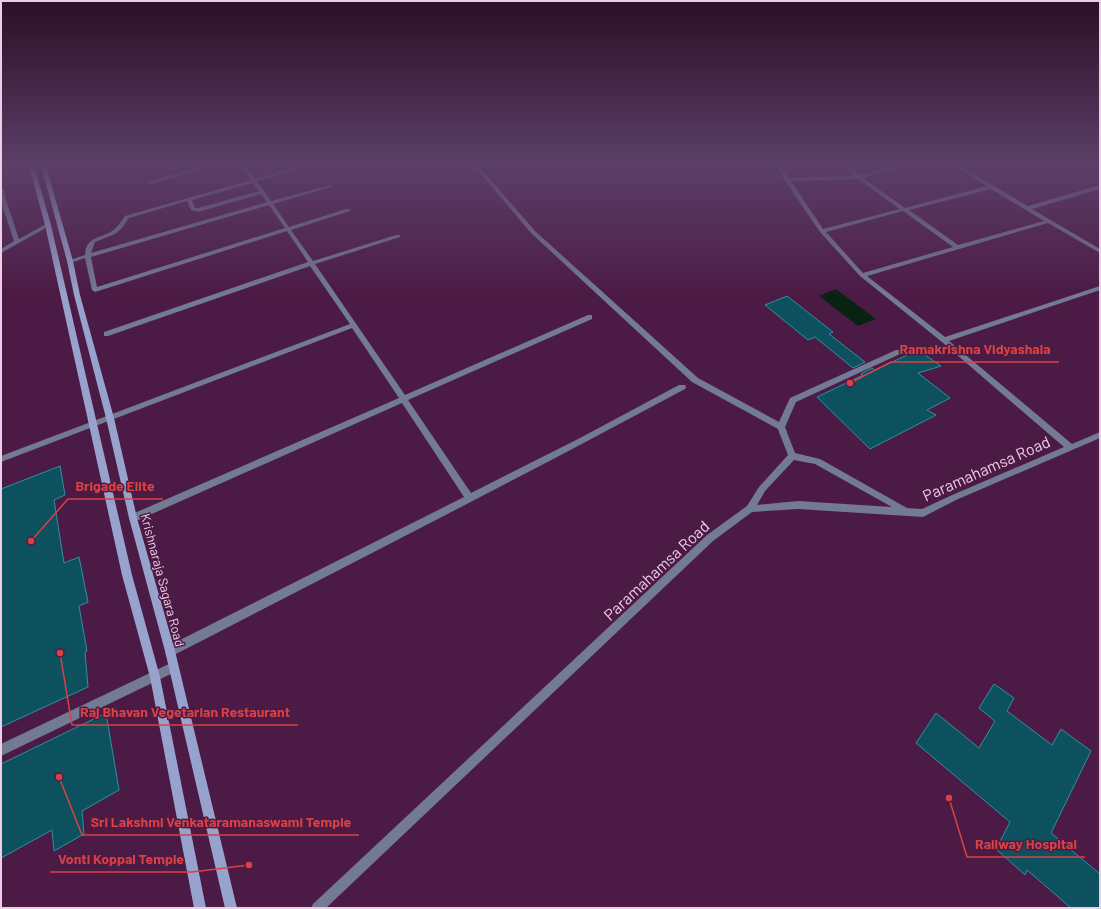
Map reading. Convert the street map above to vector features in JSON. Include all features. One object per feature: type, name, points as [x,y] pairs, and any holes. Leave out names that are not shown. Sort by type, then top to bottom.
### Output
[{"type":"main road","points":[[43,208],[127,575],[155,677],[200,908]]},
{"type":"main road","name":"Krishnaraja Sagara Road","points":[[55,208],[110,418],[133,518],[170,651],[231,908]]},
{"type":"street","points":[[5,208],[17,242]]},
{"type":"street","points":[[157,208],[127,217],[119,229],[115,232],[93,241],[89,249],[89,266],[95,290],[348,210]]},
{"type":"street","points":[[193,208],[198,210],[204,208]]},
{"type":"street","points":[[70,261],[251,208]]},
{"type":"street","points":[[274,208],[470,498]]},
{"type":"street","points":[[513,208],[533,232],[695,380],[782,430],[792,456]]},
{"type":"street","points":[[806,208],[822,231],[862,275],[944,340],[1070,447]]},
{"type":"street","points":[[1029,208],[1100,251]]},
{"type":"street","points":[[822,231],[904,209],[958,248]]},
{"type":"street","points":[[862,275],[1049,221]]},
{"type":"street","points":[[1,251],[48,225]]},
{"type":"street","points":[[106,334],[312,263],[398,236]]},
{"type":"street","points":[[944,340],[1100,288]]},
{"type":"street","points":[[133,518],[590,317]]},
{"type":"street","points":[[1,459],[354,325]]},
{"type":"street","points":[[782,430],[794,400],[898,352]]},
{"type":"street","points":[[170,651],[583,440],[682,387]]},
{"type":"street","name":"Paramahamsa Road","points":[[317,908],[710,538],[750,509],[798,505],[923,513],[953,498],[1100,435]]},
{"type":"street","points":[[750,509],[762,489],[792,456]]},
{"type":"street","points":[[792,456],[817,462],[906,511]]},
{"type":"street","points":[[1,750],[173,667]]},
{"type":"shaded area","points":[[836,289],[876,319],[858,326],[819,296]]},
{"type":"building","points":[[787,296],[833,332],[829,334],[865,362],[853,368],[815,337],[808,340],[765,305]]},
{"type":"building","points":[[918,350],[941,366],[918,373],[950,398],[927,410],[936,415],[870,449],[817,397],[863,375],[861,374],[872,368],[875,370]]},
{"type":"building","points":[[60,466],[65,495],[54,500],[64,563],[79,557],[88,602],[79,606],[87,651],[85,652],[88,687],[1,727],[1,489]]},
{"type":"building","points":[[994,684],[1014,698],[1007,711],[1052,745],[1061,729],[1091,751],[1051,833],[1100,874],[1100,908],[1071,908],[1027,870],[1025,875],[996,849],[1010,822],[916,743],[936,713],[979,748],[995,721],[979,708]]},
{"type":"building","points":[[106,713],[119,790],[82,811],[84,834],[54,851],[52,830],[1,858],[1,764]]},
{"type":"place","name":"Ramakrishna Vidyashala","points":[[850,383]]},
{"type":"place","name":"Brigade Elite","points":[[31,541]]},
{"type":"place","name":"Raj Bhavan Vegetarian Restaurant","points":[[60,653]]},
{"type":"place","name":"Sri Lakshmi Venkataramanaswami Temple","points":[[59,777]]},
{"type":"place","name":"Railway Hospital","points":[[949,798]]},
{"type":"place","name":"Vonti Koppal Temple","points":[[249,865]]}]
